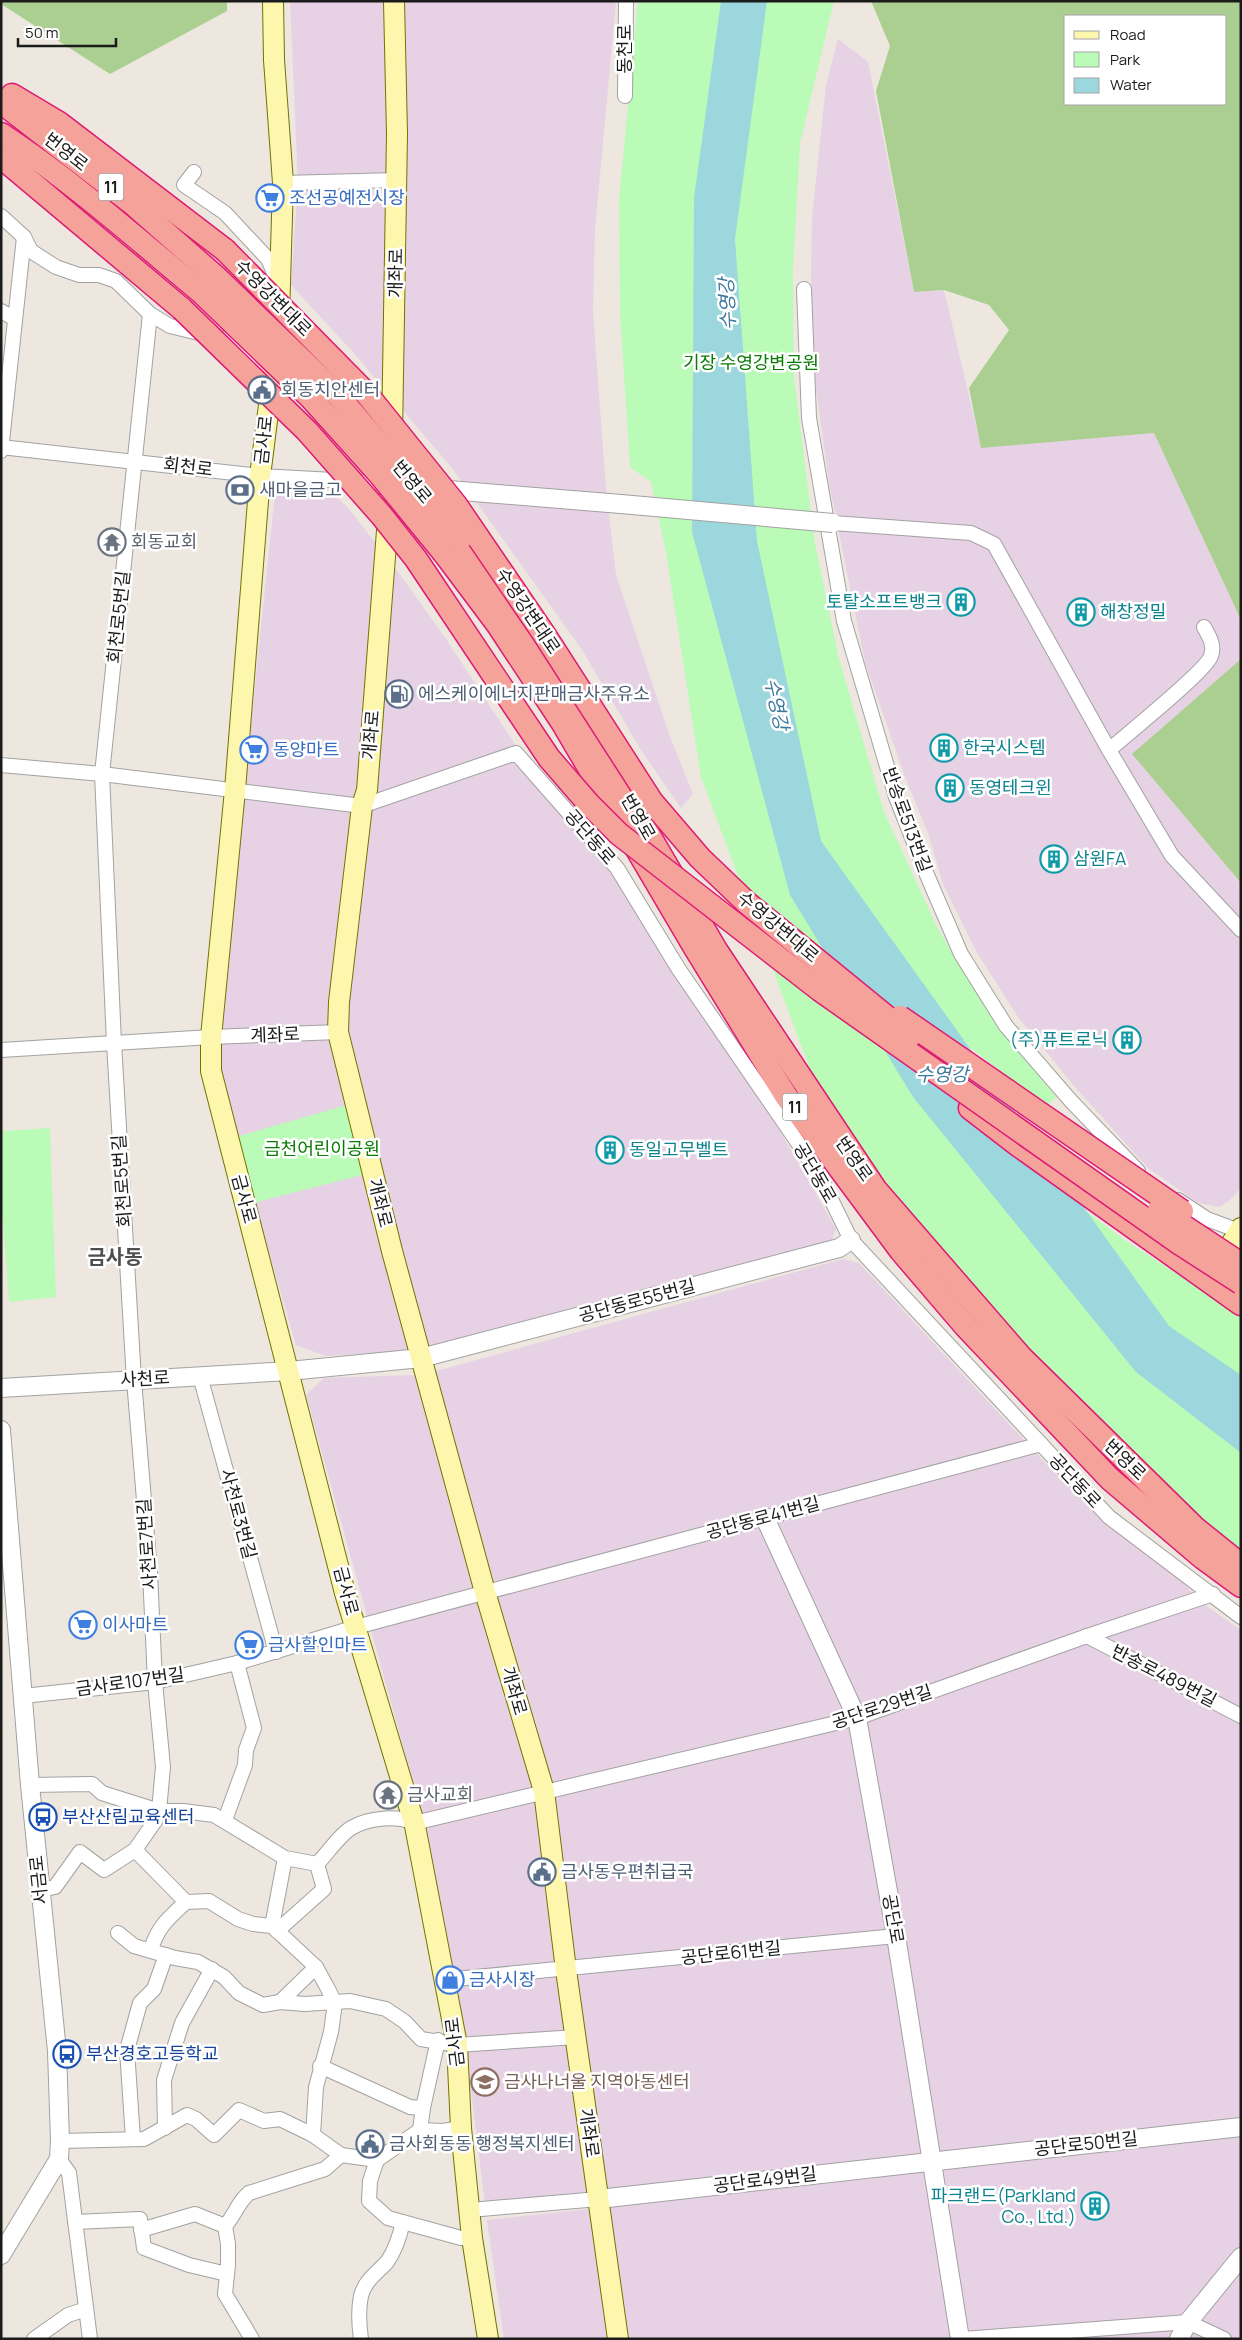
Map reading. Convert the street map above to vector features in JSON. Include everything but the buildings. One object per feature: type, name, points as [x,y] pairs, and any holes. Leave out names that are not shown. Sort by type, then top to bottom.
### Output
[{"type":"highway","name":"수영강변대로","points":[[1,89],[59,123],[225,250],[366,393],[456,504],[544,634],[652,802],[700,858],[825,980]]},
{"type":"highway","name":"번영로","points":[[1,102],[133,204],[209,284]]},
{"type":"highway","name":"번영로","points":[[1,134],[209,284],[336,393],[452,546],[521,621],[604,758],[716,950],[876,1190],[1021,1357],[1194,1528],[1241,1565]]},
{"type":"highway","points":[[1,157],[176,318],[307,432],[382,516],[416,559],[549,758],[588,804],[619,834],[825,980],[1180,1244],[1241,1283]]},
{"type":"highway","name":"번영로","points":[[452,546],[498,625],[562,722],[732,1010],[786,1096],[901,1251],[972,1334],[1110,1479],[1203,1558],[1241,1586]]},
{"type":"highway","points":[[825,980],[953,1052],[1105,1160],[1240,1235]]},
{"type":"highway","points":[[825,980],[916,1040],[1171,1218],[1241,1264]]},
{"type":"highway","points":[[825,980],[1018,1145],[1241,1304]]},
{"type":"main road","name":"금사로","points":[[273,1],[274,60],[283,183],[281,288],[278,338],[260,476],[235,790],[211,1037],[211,1072],[356,1627],[414,1823],[445,1980],[448,2042],[461,2128],[472,2238],[488,2339]]},
{"type":"main road","name":"개좌로","points":[[394,1],[397,180],[391,483],[367,790],[362,806],[339,1002],[338,1032],[392,1251],[421,1358],[485,1592],[544,1791],[566,1970],[618,2339]]},
{"type":"main road","points":[[1240,1235],[1223,1256],[1234,1285],[1241,1291]]},
{"type":"street","name":"동천로","points":[[625,96],[626,1]]},
{"type":"street","points":[[194,172],[184,185],[225,214],[268,259],[281,288],[232,341]]},
{"type":"street","points":[[283,183],[397,180]]},
{"type":"street","points":[[1,216],[24,237],[32,251],[56,267],[79,275],[99,275],[116,281],[150,314],[176,318],[232,341],[272,377]]},
{"type":"street","points":[[2,444],[24,237]]},
{"type":"street","name":"반송로513번길","points":[[804,289],[809,418],[844,621],[896,797],[961,954],[1006,1026],[1132,1165],[1161,1189],[1207,1219],[1240,1235]]},
{"type":"street","points":[[1,311],[15,319]]},
{"type":"street","points":[[136,460],[150,314]]},
{"type":"street","name":"회천로","points":[[2,444],[260,476],[391,483]]},
{"type":"street","name":"회천로5번길","points":[[134,1380],[114,1043],[102,774],[136,460]]},
{"type":"street","points":[[391,483],[435,489],[970,532],[994,544],[1109,750],[1172,856],[1241,930]]},
{"type":"street","points":[[387,544],[435,489]]},
{"type":"street","points":[[1109,750],[1194,676],[1211,656],[1212,642],[1204,627]]},
{"type":"street","name":"공단동로","points":[[362,806],[516,752],[617,868],[678,968],[807,1156],[851,1240],[1109,1517],[1241,1617]]},
{"type":"street","points":[[1,765],[102,774],[362,806]]},
{"type":"street","name":"계좌로","points":[[211,1037],[338,1032]]},
{"type":"street","points":[[1,1050],[211,1037]]},
{"type":"street","name":"공단동로55번길","points":[[289,1371],[421,1358],[839,1248],[851,1240]]},
{"type":"street","name":"사천로","points":[[1,1388],[289,1371]]},
{"type":"street","name":"사천로3번길","points":[[200,1376],[276,1652]]},
{"type":"street","name":"사천로7번길","points":[[40,1890],[55,1887],[80,1852],[104,1870],[135,1850],[159,1811],[163,1768],[155,1682],[150,1572],[134,1380]]},
{"type":"street","name":"서금로","points":[[1,1430],[30,1785],[57,2051],[60,2140],[59,2159],[1,2255]]},
{"type":"street","name":"공단동로41번길","points":[[485,1592],[1042,1444]]},
{"type":"street","name":"공단로","points":[[765,1518],[858,1718],[962,2339],[1188,2322]]},
{"type":"street","points":[[356,1627],[485,1592]]},
{"type":"street","name":"공단로29번길","points":[[544,1791],[858,1718],[1212,1594]]},
{"type":"street","name":"금사로107번길","points":[[23,1696],[155,1682],[237,1663],[356,1627]]},
{"type":"street","name":"반송로489번길","points":[[1088,1636],[1241,1716]]},
{"type":"street","points":[[225,1820],[245,1765],[246,1750],[254,1728],[237,1663]]},
{"type":"street","points":[[30,1785],[92,1784],[102,1793],[159,1811],[214,1815],[285,1858],[317,1864]]},
{"type":"street","points":[[317,1864],[352,1827],[387,1817],[405,1819],[414,1823],[544,1791]]},
{"type":"street","points":[[135,1850],[186,1902]]},
{"type":"street","points":[[275,1928],[285,1858]]},
{"type":"street","points":[[275,1928],[324,1890],[317,1864]]},
{"type":"street","points":[[151,1950],[155,1935],[162,1924],[186,1902],[208,1901],[238,1919],[275,1928],[316,1968],[335,2003],[331,2032],[320,2066],[316,2087],[313,2135]]},
{"type":"street","points":[[118,1933],[134,1946],[198,1962],[212,1969],[224,1977],[239,1993],[263,2006],[280,2002],[305,2004],[350,2001],[386,2009],[405,2022],[422,2039],[448,2042],[576,2037]]},
{"type":"street","name":"공단로61번길","points":[[566,1970],[896,1936]]},
{"type":"street","points":[[133,2139],[127,2050],[140,2003],[154,1990],[166,1955]]},
{"type":"street","points":[[280,2002],[316,1968]]},
{"type":"street","points":[[165,2128],[164,2080],[182,2023],[212,1969]]},
{"type":"street","points":[[445,1980],[566,1970]]},
{"type":"street","points":[[420,2130],[423,2108],[448,2042]]},
{"type":"street","points":[[320,2066],[410,2107],[423,2108]]},
{"type":"street","points":[[60,2140],[144,2139],[186,2115],[196,2119],[214,2134],[239,2110],[264,2121],[280,2119],[313,2135],[341,2155],[377,2160]]},
{"type":"street","name":"공단로50번길","points":[[931,2161],[1241,2127]]},
{"type":"street","points":[[461,2128],[443,2132],[420,2130],[377,2160],[370,2181],[369,2201],[388,2218],[461,2238],[472,2238]]},
{"type":"street","points":[[252,2339],[225,2294],[228,2244],[225,2226],[235,2214],[239,2201],[249,2193],[325,2168],[341,2155]]},
{"type":"street","points":[[59,2159],[69,2173],[90,2339]]},
{"type":"street","name":"공단로49번길","points":[[599,2199],[931,2161]]},
{"type":"street","points":[[470,2210],[599,2199]]},
{"type":"street","points":[[75,2222],[141,2224],[195,2214],[225,2226]]},
{"type":"street","points":[[361,2339],[359,2323],[361,2295],[369,2279],[387,2261],[399,2237],[402,2222]]},
{"type":"street","points":[[141,2224],[144,2248],[189,2265],[227,2274]]},
{"type":"street","points":[[1179,2339],[1188,2322],[1241,2257]]},
{"type":"street","points":[[34,2339],[68,2315],[86,2309]]},
{"type":"street","points":[[1188,2322],[1224,2339]]},
{"type":"shaded area","points":[[290,1],[616,1],[595,229],[593,313],[606,489],[616,575],[669,734],[693,794],[681,808],[641,750],[581,648],[452,468],[353,352],[291,285],[298,183]]},
{"type":"shaded area","points":[[838,39],[868,62],[914,292],[944,290],[981,447],[1154,433],[1241,620],[1241,659],[1132,754],[1241,883],[1241,1188],[1230,1200],[1219,1207],[1198,1203],[1148,1168],[1074,1086],[1018,1017],[976,951],[943,884],[929,836],[905,777],[865,662],[829,483],[810,343],[812,218],[826,85]]},
{"type":"shaded area","points":[[333,493],[348,508],[396,569],[446,639],[563,814],[620,880],[683,988],[765,1105],[836,1229],[831,1242],[454,1342],[408,1351],[326,1356],[296,1345],[226,1105],[218,1037],[275,494],[311,495]]},
{"type":"shaded area","points":[[843,1259],[859,1263],[1050,1468],[1119,1534],[1181,1581],[1202,1603],[1241,1630],[1241,2120],[1059,2137],[749,2177],[485,2204],[463,2025],[421,1811],[306,1395],[324,1378],[415,1375],[444,1369]]},
{"type":"shaded area","points":[[1241,2134],[1241,2246],[1194,2303],[1173,2339],[504,2339],[487,2220],[877,2178],[971,2162]]},
{"type":"shaded area","points":[[1241,2266],[1241,2339],[1185,2339]]},
{"type":"green space","points":[[1,1],[227,1],[227,11],[110,74],[1,4]]},
{"type":"green space","name":"기장 수영강변공원","points":[[638,1],[834,1],[800,143],[793,271],[794,376],[815,544],[839,659],[884,812],[938,929],[994,1022],[1056,1097],[1046,1106],[903,996],[1040,1177],[1126,1241],[1241,1315],[1241,1553],[1140,1465],[934,1250],[813,1077],[701,777],[666,553],[651,482],[630,467],[620,313],[619,200]]},
{"type":"green space","points":[[871,1],[1241,1],[1241,620],[1154,433],[981,448],[969,388],[1009,330],[989,305],[944,290],[914,292],[876,91],[890,46]]},
{"type":"green space","points":[[1241,659],[1241,883],[1132,754]]},
{"type":"green space","name":"금천어린이공원","points":[[347,1105],[366,1174],[253,1203],[236,1137]]},
{"type":"green space","points":[[50,1128],[56,1297],[9,1302],[1,1194],[1,1131]]},
{"type":"water","name":"수영강","points":[[721,1],[767,1],[735,239],[757,541],[821,841],[1169,1326],[1241,1375],[1241,1453],[1136,1372],[913,1097],[790,895],[692,532],[694,198]]},
{"type":"place","name":"조선공예전시장","points":[[270,198]]},
{"type":"place","name":"회동치안센터","points":[[262,390]]},
{"type":"place","name":"새마을금고","points":[[240,490]]},
{"type":"place","name":"회동교회","points":[[112,542]]},
{"type":"place","name":"토탈소프트뱅크","points":[[961,602]]},
{"type":"place","name":"해창정밀","points":[[1081,612]]},
{"type":"place","name":"에스케이에너지판매금사주유소","points":[[399,694]]},
{"type":"place","name":"한국시스템","points":[[944,748]]},
{"type":"place","name":"동양마트","points":[[254,750]]},
{"type":"place","name":"동영테크윈","points":[[950,788]]},
{"type":"place","name":"삼원FA","points":[[1054,859]]},
{"type":"place","name":"(주)퓨트로닉","points":[[1127,1040]]},
{"type":"place","name":"동일고무벨트","points":[[610,1150]]},
{"type":"place","name":"이사마트","points":[[83,1625]]},
{"type":"place","name":"금사할인마트","points":[[249,1645]]},
{"type":"place","name":"금사교회","points":[[388,1795]]},
{"type":"place","name":"부산산림교육센터","points":[[43,1817]]},
{"type":"place","name":"금사동우편취급국","points":[[542,1872]]},
{"type":"place","name":"금사시장","points":[[450,1980]]},
{"type":"place","name":"부산경호고등학교","points":[[67,2054]]},
{"type":"place","name":"금사나너울 지역아동센터","points":[[485,2082]]},
{"type":"place","name":"금사회동동 행정복지센터","points":[[370,2144]]},
{"type":"place","name":"파크랜드(Parkland Co., Ltd.)","points":[[1095,2206]]},
{"type":"district","name":"금사동","points":[[115,1257]]}]
